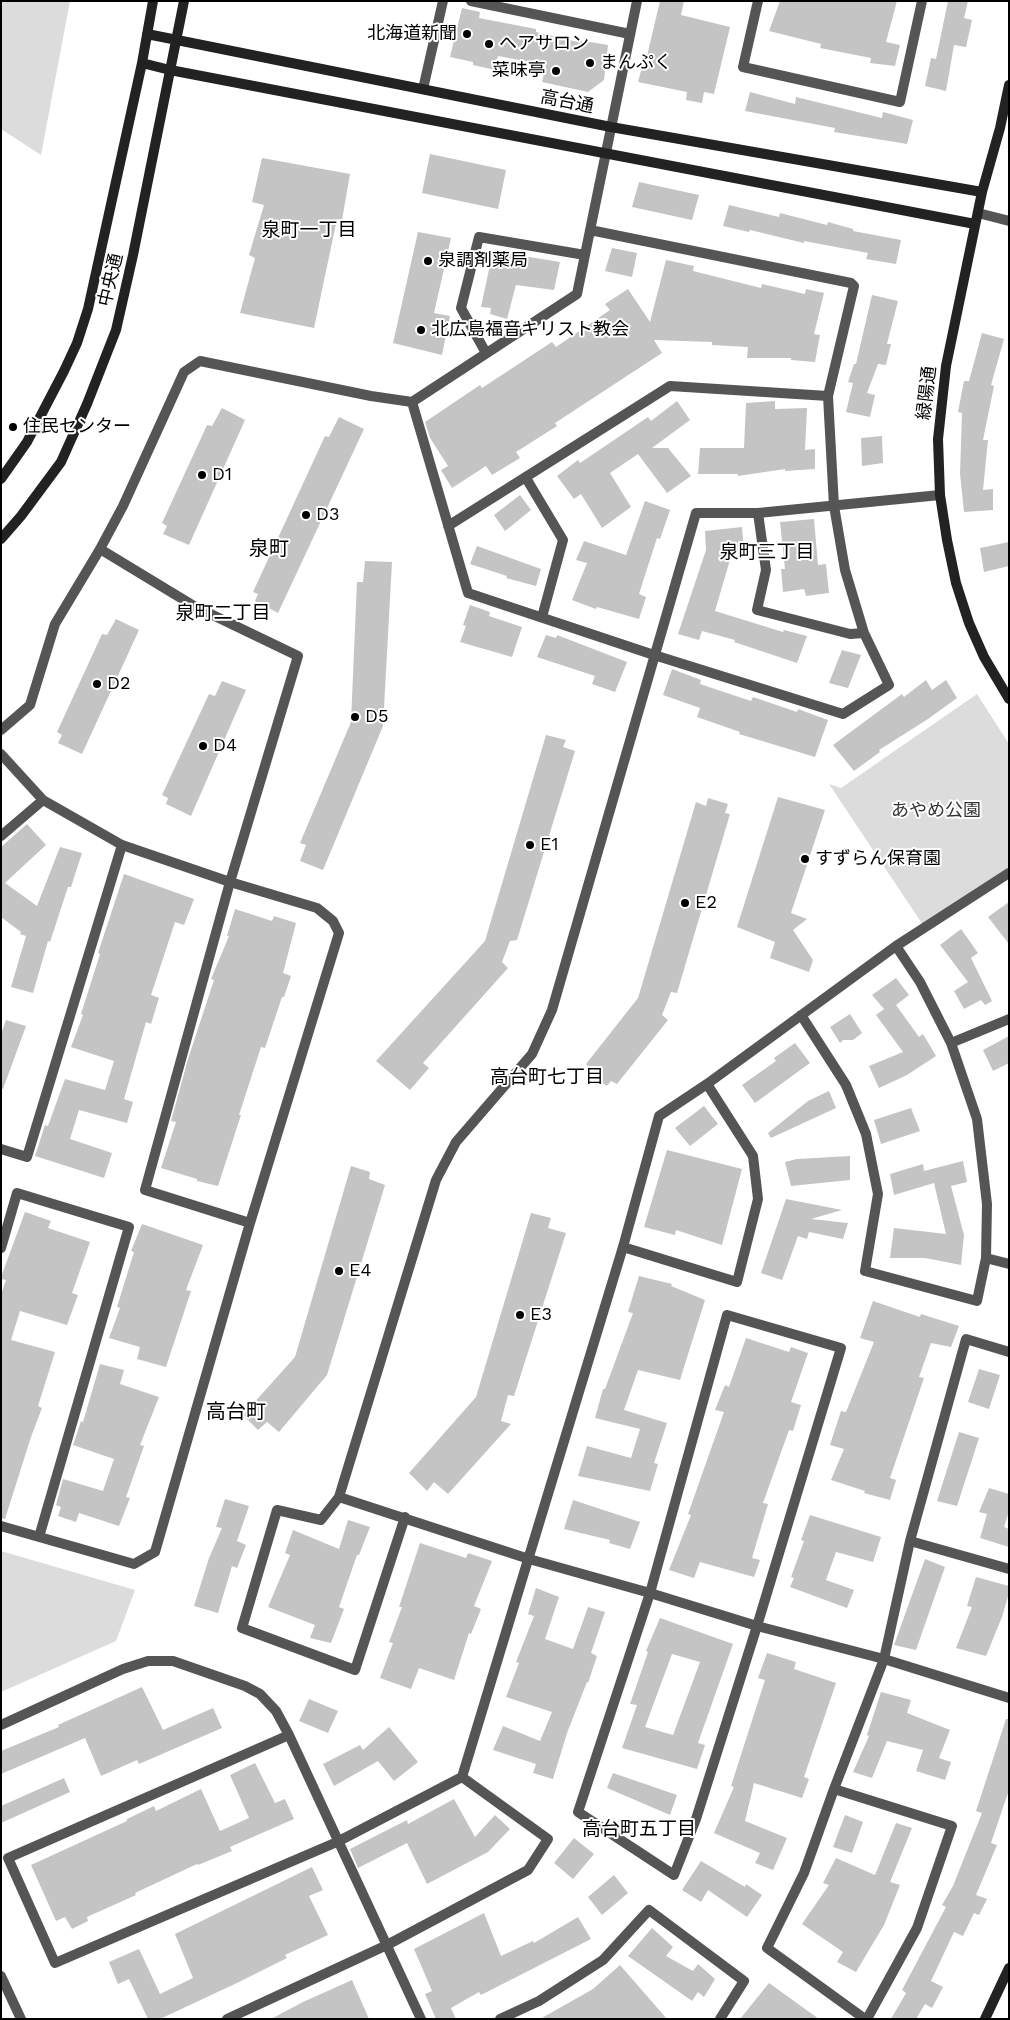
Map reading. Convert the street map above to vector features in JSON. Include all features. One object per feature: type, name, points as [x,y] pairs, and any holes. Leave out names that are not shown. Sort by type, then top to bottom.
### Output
[{"type":"street","name":"中央通","points":[[1,479],[27,442],[77,343],[88,309],[142,63],[153,1]]},
{"type":"street","name":"中央通","points":[[1,539],[21,516],[60,462],[116,330],[184,1]]},
{"type":"street","points":[[424,89],[443,1]]},
{"type":"street","points":[[471,1],[630,34]]},
{"type":"street","points":[[1,730],[30,705],[55,624],[100,549],[123,506],[184,372],[200,361],[370,396],[412,402],[577,294],[636,1]]},
{"type":"street","points":[[758,1],[743,66],[900,102],[922,1]]},
{"type":"street","name":"高台通","points":[[147,34],[611,127],[982,192]]},
{"type":"street","points":[[142,63],[170,70],[975,224]]},
{"type":"street","name":"緑陽通","points":[[1009,85],[1000,128],[982,192],[946,366],[938,439],[940,495],[956,583],[969,623],[984,657],[1009,699]]},
{"type":"street","points":[[978,213],[1009,221]]},
{"type":"street","points":[[412,402],[468,593],[654,655],[843,714],[888,685],[864,633],[845,570],[834,506],[828,396],[854,286],[851,283],[590,230]]},
{"type":"street","points":[[486,353],[461,308],[478,237],[585,255]]},
{"type":"street","points":[[448,526],[670,386],[828,396]]},
{"type":"street","points":[[526,478],[563,540],[542,617]]},
{"type":"street","points":[[405,1518],[355,1670],[242,1628],[277,1510],[321,1520],[339,1497],[436,1180],[456,1142],[532,1054],[552,1010],[696,513],[758,513],[940,495]]},
{"type":"street","points":[[758,513],[766,570],[757,610],[850,634],[864,633]]},
{"type":"street","points":[[100,549],[194,606],[298,656],[230,882],[145,1190],[250,1223]]},
{"type":"street","points":[[1,754],[43,800],[122,845],[230,882],[317,908],[333,920],[339,933],[250,1223],[155,1552],[134,1564],[1,1526]]},
{"type":"street","points":[[1,836],[43,800]]},
{"type":"street","points":[[1,1149],[27,1157],[122,845]]},
{"type":"street","points":[[289,1735],[8,1858],[55,1963],[338,1842],[462,1777],[623,1247],[659,1116],[707,1084],[896,946],[1009,873]]},
{"type":"street","points":[[801,1016],[846,1085],[866,1134],[878,1194],[865,1271],[976,1301],[986,1258],[987,1204],[977,1119],[951,1042],[920,982],[896,946]]},
{"type":"street","points":[[951,1042],[1009,1019]]},
{"type":"street","points":[[623,1247],[737,1282],[758,1199],[754,1156],[707,1084]]},
{"type":"street","points":[[1,1248],[17,1193],[129,1227],[39,1537]]},
{"type":"street","points":[[986,1258],[1009,1264]]},
{"type":"street","points":[[727,1315],[840,1348],[757,1626],[696,1819],[674,1875],[578,1812],[650,1593],[727,1315]]},
{"type":"street","points":[[834,1789],[952,1826],[917,1928],[866,2019],[767,1948],[804,1873],[834,1789],[884,1659],[910,1541],[966,1339],[1009,1352]]},
{"type":"street","points":[[339,1497],[529,1559],[757,1626],[884,1659],[1009,1698]]},
{"type":"street","points":[[910,1541],[1009,1569]]},
{"type":"street","points":[[1,1725],[123,1670],[148,1661],[173,1661],[245,1686],[260,1694],[276,1711],[289,1735],[421,2019]]},
{"type":"street","points":[[227,2019],[387,1945],[528,1870],[548,1839],[462,1777]]},
{"type":"street","points":[[500,2019],[539,2001],[603,1960],[649,1910],[744,1981],[724,2018]]},
{"type":"street","points":[[985,2019],[1009,1968]]},
{"type":"street","points":[[1,1976],[21,2019]]},
{"type":"green space","points":[[1,1],[70,1],[41,155],[1,129]]},
{"type":"green space","name":"あやめ公園","points":[[977,694],[1009,744],[1009,873],[925,928],[829,784],[841,788]]},
{"type":"green space","points":[[1,1551],[135,1590],[116,1641],[1,1692]]},
{"type":"building","points":[[660,1],[684,1],[681,15],[730,27],[714,94],[704,92],[702,103],[686,100],[687,92],[638,82],[645,56],[647,56]]},
{"type":"building","points":[[780,1],[897,1],[886,42],[900,45],[895,66],[870,63],[871,58],[820,48],[821,44],[769,31]]},
{"type":"building","points":[[948,1],[968,1],[964,18],[972,20],[966,47],[954,45],[946,91],[925,86],[931,58],[936,59]]},
{"type":"building","points":[[462,8],[480,12],[479,18],[536,29],[536,32],[578,42],[578,40],[608,45],[604,80],[588,92],[542,82],[546,65],[498,56],[495,70],[473,65],[473,62],[450,57]]},
{"type":"building","points":[[750,92],[795,104],[796,97],[882,118],[883,112],[913,120],[907,144],[834,132],[835,128],[745,111]]},
{"type":"building","points":[[430,154],[506,170],[498,209],[422,193]]},
{"type":"building","points":[[262,158],[350,174],[342,220],[337,219],[314,328],[240,313],[255,258],[249,255],[264,205],[252,202]]},
{"type":"building","points":[[639,182],[699,195],[692,220],[632,207]]},
{"type":"building","points":[[729,205],[779,217],[780,213],[827,225],[828,222],[853,229],[853,231],[901,240],[896,264],[866,259],[868,253],[804,241],[804,243],[750,230],[749,232],[723,226]]},
{"type":"building","points":[[418,232],[451,238],[434,313],[450,316],[442,355],[393,343]]},
{"type":"building","points":[[612,248],[637,253],[632,277],[605,271]]},
{"type":"building","points":[[505,253],[560,262],[554,290],[516,285],[507,319],[490,314],[491,308],[481,307],[491,260],[502,263]]},
{"type":"building","points":[[666,260],[694,266],[693,271],[761,288],[762,284],[805,294],[806,289],[824,293],[814,334],[820,335],[815,362],[791,360],[791,358],[747,358],[748,347],[712,345],[712,342],[654,340],[662,353],[555,423],[557,426],[516,452],[520,458],[492,475],[486,466],[452,488],[441,470],[448,466],[430,438],[425,422],[480,385],[482,388],[552,342],[556,347],[610,310],[605,304],[628,289],[650,322]]},
{"type":"building","points":[[872,295],[898,301],[887,344],[891,344],[886,365],[878,364],[867,393],[875,395],[870,417],[846,412],[853,383],[848,382],[854,364],[856,364]]},
{"type":"building","points":[[982,333],[1004,339],[991,385],[994,386],[983,440],[988,440],[983,490],[993,489],[993,510],[964,512],[960,474],[962,413],[958,412],[964,381],[969,381]]},
{"type":"building","points":[[677,401],[690,420],[652,448],[668,448],[691,476],[667,493],[638,454],[610,473],[631,507],[602,528],[581,494],[574,499],[557,476],[578,460],[580,463],[648,417],[651,421]]},
{"type":"building","points":[[775,401],[775,409],[807,408],[805,450],[815,449],[815,469],[785,471],[785,469],[738,476],[738,474],[698,474],[700,448],[744,448],[746,403]]},
{"type":"building","name":"D1","points":[[222,408],[245,420],[189,545],[163,534],[167,526],[162,523],[207,425],[212,426]]},
{"type":"building","name":"D3","points":[[339,417],[364,429],[278,613],[255,601],[258,594],[253,592],[325,436],[329,437]]},
{"type":"building","points":[[882,436],[883,463],[862,466],[861,438]]},
{"type":"building","points":[[520,495],[531,510],[505,531],[494,515]]},
{"type":"building","points":[[645,501],[670,510],[660,539],[657,538],[639,594],[646,597],[639,619],[597,607],[596,609],[572,600],[587,563],[576,560],[584,541],[626,555]]},
{"type":"building","points":[[814,519],[818,565],[826,564],[829,593],[806,596],[804,589],[783,592],[781,569],[785,569],[780,522]]},
{"type":"building","points":[[742,527],[744,552],[732,553],[715,611],[783,632],[784,630],[807,636],[797,663],[734,642],[735,640],[702,631],[699,640],[678,634],[706,550],[705,531]]},
{"type":"building","points":[[1009,542],[1009,566],[984,572],[980,548]]},
{"type":"building","points":[[477,546],[541,569],[536,586],[506,578],[507,576],[470,564]]},
{"type":"building","name":"D5","points":[[365,561],[392,562],[383,726],[323,870],[300,861],[306,845],[300,843],[351,722],[357,582],[363,582]]},
{"type":"building","points":[[470,605],[490,612],[489,616],[522,627],[512,657],[460,642],[466,626],[463,625]]},
{"type":"building","name":"D2","points":[[116,619],[139,630],[82,754],[58,743],[62,735],[57,732],[102,634],[107,635]]},
{"type":"building","points":[[546,635],[556,638],[557,635],[627,662],[615,692],[592,684],[595,676],[537,657]]},
{"type":"building","points":[[842,650],[861,655],[848,688],[829,683]]},
{"type":"building","points":[[672,669],[701,680],[700,684],[751,701],[753,697],[797,712],[798,709],[828,720],[815,757],[739,734],[740,732],[697,717],[700,708],[663,695]]},
{"type":"building","points":[[926,680],[932,690],[946,680],[957,698],[879,750],[880,752],[854,771],[833,745],[902,694],[904,697]]},
{"type":"building","name":"D4","points":[[222,681],[246,690],[191,816],[166,804],[168,798],[162,795],[209,694],[215,696]]},
{"type":"building","name":"E1","points":[[546,735],[566,740],[563,747],[575,751],[517,940],[510,941],[502,962],[508,968],[423,1063],[429,1068],[410,1090],[376,1061],[485,941]]},
{"type":"building","points":[[778,797],[825,810],[791,913],[807,919],[793,930],[813,960],[809,972],[770,958],[775,942],[737,927]]},
{"type":"building","name":"E2","points":[[708,798],[728,804],[725,813],[730,814],[677,993],[671,992],[662,1015],[668,1020],[617,1084],[611,1081],[607,1086],[592,1076],[595,1073],[586,1064],[638,998],[696,802],[706,806]]},
{"type":"building","points":[[27,824],[46,845],[5,883],[37,906],[60,847],[82,853],[71,887],[68,887],[50,942],[48,941],[33,993],[11,987],[26,936],[20,934],[21,932],[1,917],[1,847]]},
{"type":"building","points":[[124,874],[194,899],[184,925],[175,922],[151,995],[159,998],[151,1024],[146,1022],[124,1099],[133,1102],[127,1123],[79,1110],[70,1139],[112,1153],[104,1178],[35,1156],[45,1125],[48,1126],[65,1079],[105,1090],[114,1061],[71,1047],[83,1015],[81,1014],[100,954],[98,953]]},
{"type":"building","points":[[1009,902],[1009,944],[988,917]]},
{"type":"building","points":[[235,909],[272,921],[274,916],[296,923],[283,973],[291,976],[265,1048],[261,1047],[218,1186],[197,1181],[197,1179],[161,1168],[176,1122],[171,1121],[188,1059],[214,980],[211,979],[229,936],[227,936]]},
{"type":"building","points":[[961,929],[978,953],[971,958],[992,1001],[985,1005],[981,1000],[964,1009],[954,991],[968,982],[940,945]]},
{"type":"building","points":[[896,978],[909,995],[896,1005],[919,1037],[923,1034],[936,1056],[907,1075],[879,1088],[869,1066],[903,1052],[876,1015],[884,1009],[872,995]]},
{"type":"building","points":[[850,1014],[862,1033],[853,1040],[843,1040],[840,1043],[830,1027]]},
{"type":"building","points":[[6,1020],[26,1026],[3,1089],[1,1089],[1,1034]]},
{"type":"building","points":[[1009,1036],[1009,1063],[993,1071],[983,1050]]},
{"type":"building","points":[[795,1043],[810,1063],[755,1103],[742,1085],[776,1061],[774,1058]]},
{"type":"building","points":[[829,1091],[836,1108],[771,1138],[768,1133],[808,1101]]},
{"type":"building","points":[[704,1106],[718,1124],[690,1146],[675,1128]]},
{"type":"building","points":[[911,1108],[920,1131],[881,1144],[874,1120]]},
{"type":"building","points":[[667,1150],[742,1169],[722,1245],[676,1230],[675,1235],[644,1227]]},
{"type":"building","points":[[850,1156],[850,1180],[791,1186],[785,1162],[797,1159]]},
{"type":"building","points":[[963,1161],[967,1182],[951,1186],[964,1235],[961,1265],[925,1258],[890,1258],[894,1228],[946,1234],[934,1183],[894,1195],[890,1174],[923,1164],[924,1171]]},
{"type":"building","name":"E4","points":[[351,1166],[370,1172],[369,1179],[385,1185],[327,1375],[279,1432],[267,1422],[258,1430],[243,1415],[295,1357]]},
{"type":"building","points":[[786,1199],[842,1210],[811,1219],[848,1223],[843,1239],[809,1232],[807,1239],[798,1236],[782,1280],[761,1273]]},
{"type":"building","points":[[25,1212],[51,1221],[48,1228],[90,1242],[72,1293],[78,1295],[67,1325],[20,1311],[11,1340],[55,1352],[38,1406],[42,1408],[5,1519],[1,1518],[1,1294],[6,1280],[1,1279],[1,1277]]},
{"type":"building","name":"E3","points":[[531,1213],[551,1218],[548,1228],[566,1233],[514,1396],[508,1395],[501,1421],[511,1424],[448,1494],[434,1482],[427,1491],[409,1473],[476,1397]]},
{"type":"building","points":[[142,1224],[203,1245],[186,1290],[191,1291],[166,1367],[137,1359],[140,1347],[109,1338],[120,1308],[117,1307],[134,1252],[131,1251]]},
{"type":"building","points":[[639,1276],[672,1284],[671,1286],[705,1300],[680,1380],[638,1370],[624,1410],[667,1423],[654,1463],[658,1464],[650,1491],[578,1476],[587,1446],[631,1458],[640,1429],[595,1418],[603,1389],[605,1389],[633,1313],[628,1312]]},
{"type":"building","points":[[873,1301],[920,1317],[921,1314],[959,1326],[951,1347],[931,1343],[919,1377],[924,1378],[890,1478],[896,1480],[890,1500],[864,1493],[865,1491],[831,1480],[844,1449],[830,1445],[841,1411],[846,1412],[874,1342],[860,1338]]},
{"type":"building","points":[[746,1338],[789,1352],[791,1347],[808,1353],[791,1402],[801,1405],[793,1431],[789,1430],[763,1503],[768,1504],[752,1558],[760,1560],[754,1577],[700,1562],[694,1578],[669,1570],[691,1515],[688,1514],[724,1412],[715,1410],[725,1385],[729,1387]]},
{"type":"building","points":[[100,1364],[124,1370],[120,1384],[159,1397],[140,1445],[144,1446],[126,1497],[130,1498],[119,1526],[79,1513],[76,1522],[58,1516],[61,1507],[56,1505],[63,1479],[103,1491],[114,1459],[73,1445],[81,1421],[83,1422]]},
{"type":"building","points":[[979,1369],[1000,1375],[989,1409],[968,1402]]},
{"type":"building","points":[[959,1432],[979,1438],[957,1506],[937,1501]]},
{"type":"building","points":[[989,1488],[1009,1494],[1009,1511],[1004,1527],[1009,1529],[1009,1547],[980,1538],[987,1514],[979,1512]]},
{"type":"building","points":[[225,1499],[249,1506],[237,1541],[246,1545],[237,1568],[232,1566],[218,1613],[194,1606],[209,1558],[222,1528],[216,1527]]},
{"type":"building","points":[[573,1500],[640,1522],[630,1549],[609,1543],[610,1540],[564,1529]]},
{"type":"building","points":[[810,1515],[881,1537],[873,1562],[836,1552],[826,1580],[854,1590],[847,1608],[790,1587],[794,1578],[791,1577],[804,1541],[801,1540]]},
{"type":"building","points":[[348,1520],[370,1527],[359,1555],[357,1555],[339,1607],[344,1609],[331,1643],[310,1638],[315,1625],[268,1607],[290,1555],[285,1553],[293,1530],[339,1549]]},
{"type":"building","points":[[420,1543],[466,1558],[468,1553],[492,1561],[474,1606],[481,1609],[471,1634],[469,1633],[454,1680],[419,1668],[411,1689],[380,1678],[393,1643],[389,1642],[402,1607],[399,1607]]},
{"type":"building","points":[[925,1559],[945,1567],[916,1650],[894,1645]]},
{"type":"building","points":[[976,1577],[1009,1586],[1009,1593],[1002,1617],[986,1656],[956,1648],[972,1607],[967,1606]]},
{"type":"building","points":[[536,1588],[559,1597],[545,1639],[573,1649],[588,1607],[605,1612],[591,1653],[597,1656],[567,1733],[553,1779],[533,1773],[536,1764],[493,1750],[503,1726],[540,1741],[552,1712],[506,1697],[519,1663],[516,1662],[534,1616],[528,1614]]},
{"type":"building","points":[[660,1618],[733,1644],[698,1743],[705,1745],[697,1769],[622,1748],[637,1705],[630,1704],[648,1652],[646,1651]],"holes":[[[672,1654],[700,1662],[673,1735],[645,1727]]]},
{"type":"building","points":[[767,1653],[796,1662],[794,1669],[836,1683],[804,1777],[809,1779],[802,1798],[754,1783],[745,1821],[787,1838],[773,1870],[755,1863],[760,1853],[714,1833],[734,1787],[731,1786],[765,1680],[758,1678]]},
{"type":"building","points":[[142,1687],[163,1730],[213,1708],[222,1728],[139,1764],[137,1760],[101,1776],[85,1738],[1,1774],[1,1751],[59,1727],[58,1725]]},
{"type":"building","points":[[881,1692],[911,1700],[907,1713],[950,1730],[939,1758],[951,1762],[945,1780],[916,1771],[923,1750],[887,1741],[872,1778],[853,1772],[869,1736],[867,1735]]},
{"type":"building","points":[[309,1699],[338,1711],[328,1733],[299,1721]]},
{"type":"building","points":[[1006,1719],[1009,1719],[1009,1790],[991,1843],[997,1845],[976,1895],[987,1899],[979,1915],[974,1913],[963,1936],[954,1932],[931,1981],[943,1987],[932,2008],[925,2004],[916,2019],[891,2019],[906,1993],[902,1990],[946,1907],[942,1905],[953,1886],[982,1813],[976,1811]]},
{"type":"building","points":[[389,1727],[418,1762],[394,1781],[378,1761],[334,1786],[323,1764],[360,1745],[363,1750]]},
{"type":"building","points":[[255,1763],[275,1803],[285,1799],[294,1819],[230,1847],[232,1851],[197,1864],[135,1893],[136,1895],[87,1917],[88,1921],[72,1929],[65,1917],[56,1921],[31,1865],[127,1821],[127,1819],[154,1806],[156,1811],[201,1789],[220,1831],[249,1818],[230,1775]]},
{"type":"building","points":[[613,1773],[677,1795],[670,1815],[607,1788]]},
{"type":"building","points":[[64,1778],[70,1792],[1,1823],[1,1806]]},
{"type":"building","points":[[454,1799],[475,1837],[495,1815],[510,1829],[488,1852],[427,1884],[407,1843],[358,1868],[350,1849],[407,1820],[408,1824]]},
{"type":"building","points":[[845,1815],[863,1822],[852,1853],[833,1847]]},
{"type":"building","points":[[896,1823],[912,1828],[890,1882],[900,1885],[884,1925],[856,1972],[837,1962],[843,1952],[802,1924],[829,1885],[823,1883],[836,1858],[875,1875]]},
{"type":"building","points":[[574,1838],[594,1854],[573,1879],[554,1863]]},
{"type":"building","points":[[701,1861],[745,1887],[746,1884],[762,1895],[747,1917],[708,1890],[701,1902],[682,1890]]},
{"type":"building","points":[[312,1867],[323,1890],[309,1896],[328,1935],[285,1955],[287,1958],[237,1983],[160,2019],[148,2019],[129,1979],[118,1984],[109,1962],[139,1949],[160,1994],[193,1978],[175,1934]]},
{"type":"building","points":[[614,1875],[628,1893],[602,1915],[588,1897]]},
{"type":"building","points":[[484,1913],[501,1956],[533,1941],[534,1943],[578,1917],[591,1939],[481,1995],[479,1992],[451,2008],[456,2019],[436,2019],[425,1994],[432,1991],[414,1949]]},
{"type":"building","points":[[652,1928],[673,1947],[666,1956],[693,1971],[698,1964],[715,1979],[704,1997],[698,1992],[692,2001],[628,1956]]},
{"type":"building","points":[[620,1965],[667,2019],[540,2019],[593,1989]]},
{"type":"building","points":[[352,1980],[369,2019],[271,2019],[303,2002]]},
{"type":"building","points":[[769,1983],[819,2019],[740,2019]]},
{"type":"place","name":"北海道新聞","points":[[467,34]]},
{"type":"place","name":"ヘアサロン","points":[[489,44]]},
{"type":"place","name":"まんぷく","points":[[590,63]]},
{"type":"place","name":"菜味亭","points":[[556,71]]},
{"type":"place","name":"泉調剤薬局","points":[[428,261]]},
{"type":"place","name":"北広島福音キリスト教会","points":[[421,330]]},
{"type":"place","name":"住民センター","points":[[13,427]]},
{"type":"place","name":"D1","points":[[202,475]]},
{"type":"place","name":"D3","points":[[306,515]]},
{"type":"place","name":"D2","points":[[97,684]]},
{"type":"place","name":"D5","points":[[355,717]]},
{"type":"place","name":"D4","points":[[203,746]]},
{"type":"place","name":"E1","points":[[530,845]]},
{"type":"place","name":"すずらん保育園","points":[[805,859]]},
{"type":"place","name":"E2","points":[[685,903]]},
{"type":"place","name":"E4","points":[[339,1271]]},
{"type":"place","name":"E3","points":[[520,1315]]},
{"type":"district","name":"泉町一丁目","points":[[309,230]]},
{"type":"district","name":"泉町","points":[[269,549]]},
{"type":"district","name":"泉町三丁目","points":[[767,552]]},
{"type":"district","name":"泉町二丁目","points":[[223,613]]},
{"type":"district","name":"高台町七丁目","points":[[547,1077]]},
{"type":"district","name":"高台町","points":[[236,1412]]},
{"type":"district","name":"高台町五丁目","points":[[639,1829]]}]
